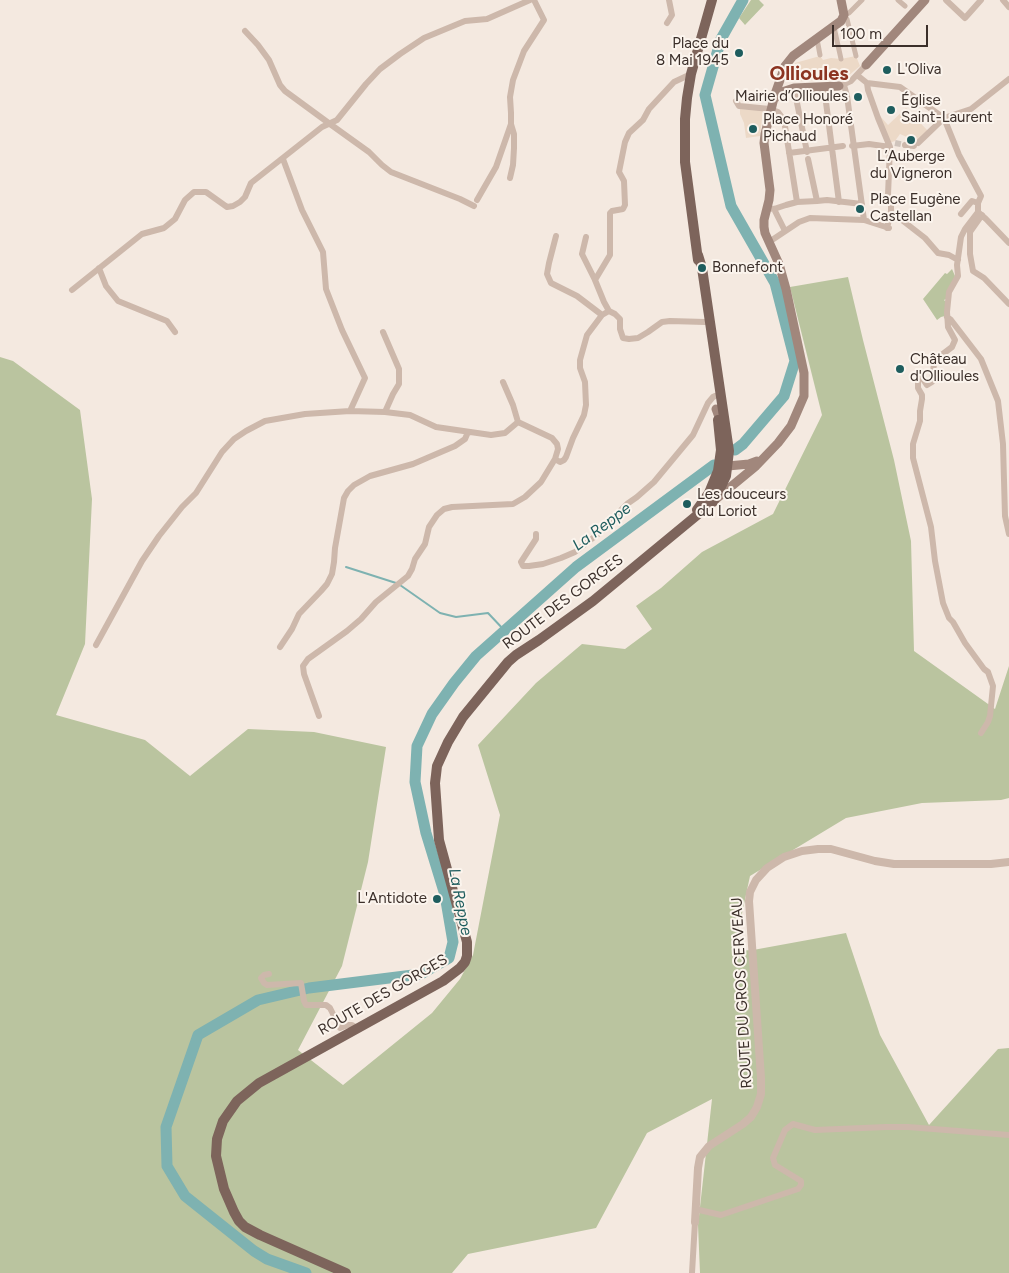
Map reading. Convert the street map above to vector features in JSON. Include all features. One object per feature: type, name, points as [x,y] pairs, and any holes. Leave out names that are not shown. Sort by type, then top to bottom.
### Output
[{"type":"main road","name":"ROUTE DES GORGES","points":[[685,524],[697,510],[725,468],[720,450],[684,138],[691,74],[712,0]]},
{"type":"main road","points":[[713,502],[764,457],[778,442],[790,426],[804,396],[804,373],[782,274],[764,227],[764,220],[771,209],[764,142],[767,124],[782,73],[794,56],[841,21],[844,16],[841,0]]},
{"type":"main road","points":[[866,65],[912,12],[925,0]]},
{"type":"main road","points":[[782,73],[785,82],[794,88]]},
{"type":"main road","points":[[772,105],[782,92],[794,88],[842,85]]},
{"type":"main road","name":"ROUTE DES GORGES","points":[[346,1273],[260,1235],[244,1227],[239,1221],[227,1197],[216,1156],[217,1139],[223,1121],[237,1101],[258,1083],[443,981],[465,962],[467,942],[439,840],[435,783],[438,766],[448,742],[469,710],[508,662],[593,601],[713,502],[719,491],[729,451],[702,268],[698,255]]},
{"type":"main road","points":[[729,451],[742,465]]},
{"type":"main road","points":[[725,468],[752,463],[764,457]]},
{"type":"main road","points":[[725,468],[743,476]]},
{"type":"street","points":[[72,290],[142,234],[164,228],[175,219],[185,200],[194,192],[206,192],[226,206],[233,206],[240,202],[251,183],[322,127],[337,120],[380,69],[424,38],[465,21],[487,19],[530,0]]},
{"type":"street","points":[[244,31],[269,60],[280,85],[285,90],[369,152],[391,172],[460,199],[476,203],[496,167],[511,124],[510,97],[513,80],[524,51],[544,20],[534,0]]},
{"type":"street","points":[[667,23],[672,15],[669,0]]},
{"type":"street","points":[[856,56],[844,16],[862,0]]},
{"type":"street","points":[[898,0],[905,6]]},
{"type":"street","points":[[946,0],[965,18],[982,0]]},
{"type":"street","points":[[1003,0],[1009,7]]},
{"type":"street","points":[[834,27],[841,59]]},
{"type":"street","points":[[817,39],[820,55]]},
{"type":"street","points":[[864,220],[847,96],[842,85],[857,76],[866,65]]},
{"type":"street","points":[[595,280],[610,255],[610,213],[622,209],[625,205],[624,181],[619,172],[625,142],[629,133],[674,82],[691,74]]},
{"type":"street","points":[[857,76],[867,83],[900,87],[944,118],[959,155],[982,196],[978,203],[980,214],[1009,243]]},
{"type":"street","points":[[905,145],[916,144],[944,118],[971,109],[1009,79]]},
{"type":"street","points":[[867,83],[875,108],[893,145],[888,195],[894,213],[926,238],[938,253],[949,255],[958,260]]},
{"type":"street","points":[[824,87],[840,204]]},
{"type":"street","points":[[794,88],[817,200]]},
{"type":"street","points":[[736,101],[739,106],[772,105],[784,120],[797,202]]},
{"type":"street","points":[[510,178],[514,148],[514,134],[511,124]]},
{"type":"street","points":[[853,145],[893,145]]},
{"type":"street","points":[[789,153],[807,154],[843,146]]},
{"type":"street","points":[[283,159],[302,210],[323,252],[326,289],[364,378],[350,411]]},
{"type":"street","points":[[785,231],[771,209],[797,202],[817,200],[840,204],[862,204]]},
{"type":"street","points":[[961,214],[972,201],[978,203]]},
{"type":"street","points":[[769,242],[799,222],[810,218],[864,220],[888,228],[894,213]]},
{"type":"street","points":[[980,214],[961,237],[957,265],[958,276],[949,292],[948,327],[955,340],[952,347],[935,360],[932,382],[928,385],[921,376],[918,378],[918,388],[922,395],[922,400],[920,420],[913,444],[913,458],[931,527],[943,603],[949,618],[988,672],[993,686],[990,716],[981,733]]},
{"type":"street","points":[[835,226],[841,219]]},
{"type":"street","points":[[967,230],[973,271],[984,278],[1009,304]]},
{"type":"street","points":[[556,236],[547,274],[551,283],[577,296],[602,315]]},
{"type":"street","points":[[586,237],[582,254],[609,311],[620,319],[620,329],[623,338],[638,338],[662,322],[705,322]]},
{"type":"street","points":[[100,268],[106,286],[118,301],[167,321],[175,332]]},
{"type":"street","points":[[555,459],[560,462],[564,460],[584,415],[586,405],[585,382],[580,368],[580,360],[587,335],[602,315],[609,311]]},
{"type":"street","points":[[947,317],[981,359],[996,397],[1003,444],[1005,516],[1009,534]]},
{"type":"street","points":[[383,332],[399,369],[399,384],[386,412]]},
{"type":"street","points":[[320,716],[304,674],[303,666],[308,659],[347,631],[371,606],[408,576],[415,559],[425,544],[429,527],[437,515],[444,509],[452,507],[513,504],[525,497],[541,482],[555,459],[558,449],[557,444],[552,438],[518,422],[503,382]]},
{"type":"street","points":[[536,534],[536,539],[521,562],[524,566],[543,564],[575,552],[616,520],[617,514],[626,504],[654,482],[693,435],[708,403],[715,396]]},
{"type":"street","points":[[96,645],[142,561],[159,536],[196,493],[222,452],[234,439],[246,431],[265,421],[304,414],[350,411],[410,415],[436,427],[491,435],[505,433],[518,422]]},
{"type":"street","points":[[280,647],[299,614],[321,591],[332,574],[344,498],[348,490],[354,484],[370,476],[413,464],[455,446],[465,439],[468,432]]},
{"type":"street","name":"ROUTE DU GROS CERVEAU","points":[[694,1222],[700,1157],[709,1146],[743,1124],[751,1116],[757,1107],[760,1094],[761,1078],[749,901],[750,892],[756,880],[767,868],[784,857],[802,851],[818,849],[831,849],[894,864],[991,864],[1009,862]]},
{"type":"street","points":[[269,974],[261,978],[267,985],[301,983],[306,1005],[326,1005],[330,1008],[340,1028],[348,1025],[357,1028]]},
{"type":"street","points":[[695,1209],[721,1215],[798,1189],[801,1185],[801,1180],[775,1165],[773,1158],[785,1130],[792,1124],[815,1130],[901,1127],[1009,1136]]},
{"type":"street","points":[[692,1273],[694,1222]]},
{"type":"green space","points":[[751,0],[759,0],[764,5],[745,25],[739,18]]},
{"type":"green space","points":[[952,269],[955,276],[944,300],[946,302],[945,316],[937,320],[923,299],[945,273],[947,274]]},
{"type":"green space","points":[[848,277],[894,460],[911,541],[914,651],[995,709],[1009,666],[1009,798],[1001,800],[922,803],[846,818],[750,876],[734,951],[753,950],[846,933],[880,1035],[929,1125],[998,1049],[1009,1048],[1009,1273],[700,1273],[698,1225],[712,1099],[647,1133],[596,1228],[468,1254],[452,1273],[0,1273],[0,357],[13,361],[80,410],[92,499],[85,644],[56,715],[145,740],[190,776],[248,729],[314,732],[386,747],[368,862],[342,966],[298,1050],[343,1085],[432,1013],[460,979],[473,955],[500,815],[478,745],[536,683],[582,644],[625,649],[652,629],[636,606],[661,588],[702,552],[773,514],[822,415],[790,287]]},
{"type":"shaded area","points":[[820,56],[823,60],[856,56],[860,66],[847,77],[791,82],[787,77],[789,69],[794,71],[795,63]]},
{"type":"shaded area","points":[[906,108],[928,131],[916,141],[900,134],[895,141],[889,143],[880,116],[888,125]]},
{"type":"shaded area","name":"Place Honoré Pichaud","points":[[740,109],[763,110],[760,136],[746,138]]},
{"type":"waterway","name":"La Reppe","points":[[735,450],[743,444],[784,396],[795,361],[775,283],[731,206],[705,95],[721,39],[743,0]]},
{"type":"waterway","name":"La Reppe","points":[[306,1273],[267,1259],[254,1251],[185,1196],[167,1166],[166,1127],[198,1035],[258,1000],[309,988],[421,974],[449,958],[453,942],[445,895],[426,833],[415,782],[417,746],[432,714],[476,656],[576,567],[714,465]]},
{"type":"waterway","points":[[346,567],[396,583]]},
{"type":"waterway","points":[[400,585],[440,613],[456,617],[488,613],[505,631]]},
{"type":"tunnel","points":[[895,143],[905,145]]},
{"type":"place","name":"Place du 8 Mai 1945","points":[[739,53]]},
{"type":"place","name":"L'Oliva","points":[[887,70]]},
{"type":"place","name":"Mairie d’Ollioules","points":[[858,97]]},
{"type":"place","name":"Église Saint-Laurent","points":[[891,110]]},
{"type":"place","name":"Place Honoré Pichaud","points":[[753,129]]},
{"type":"place","name":"L’Auberge du Vigneron","points":[[911,140]]},
{"type":"place","name":"Place Eugène Castellan","points":[[860,209]]},
{"type":"place","name":"Bonnefont","points":[[702,268]]},
{"type":"place","name":"Château d'Ollioules","points":[[900,369]]},
{"type":"place","name":"Les douceurs du Loriot","points":[[687,504]]},
{"type":"place","name":"L'Antidote","points":[[437,899]]},
{"type":"district","name":"Ollioules","points":[[809,74]]}]
